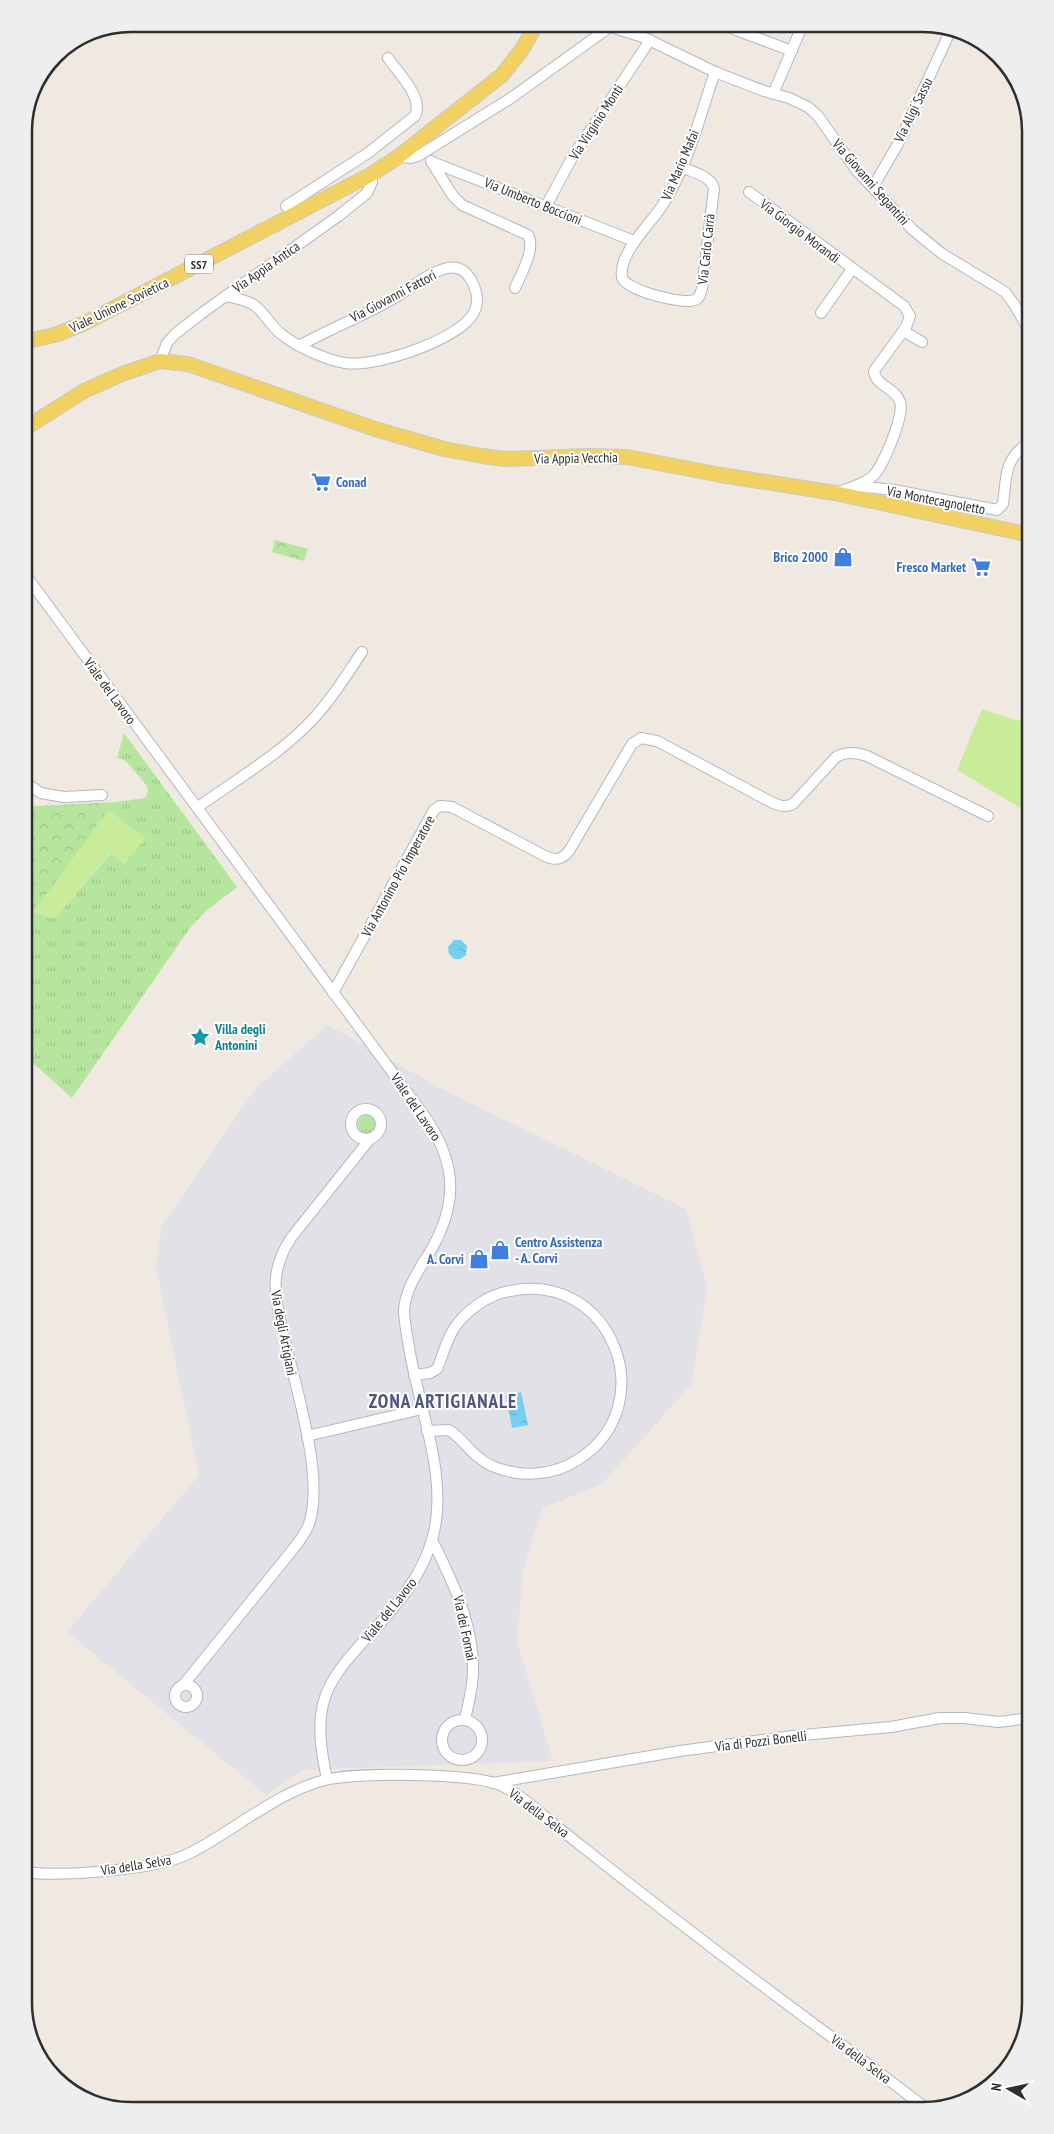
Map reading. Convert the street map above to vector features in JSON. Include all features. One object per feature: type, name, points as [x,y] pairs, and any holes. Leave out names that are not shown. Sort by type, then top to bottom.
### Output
[{"type":"main road","name":"SS7","points":[[370,175],[398,156],[502,75],[522,51],[532,33]]},
{"type":"main road","name":"Viale Unione Sovietica","points":[[33,340],[58,334],[87,322],[288,208],[370,175]]},
{"type":"main road","points":[[33,423],[92,387],[160,361]]},
{"type":"main road","name":"Via Appia Vecchia","points":[[160,361],[188,364],[424,445],[505,459],[588,456],[627,457],[720,475],[835,493],[1022,533]]},
{"type":"street","points":[[398,156],[413,158],[424,152],[511,98],[601,33]]},
{"type":"street","name":"Via Giovanni Segantini","points":[[632,33],[715,72],[793,100],[812,110],[850,162],[913,230],[933,248],[1005,292],[1022,319]]},
{"type":"street","points":[[744,33],[792,51]]},
{"type":"street","points":[[773,94],[799,33]]},
{"type":"street","name":"Via Aligi Sassu","points":[[873,186],[898,142],[948,36]]},
{"type":"street","name":"Via Virginio Monti","points":[[546,206],[576,151],[650,40]]},
{"type":"street","points":[[288,208],[368,153],[415,116],[417,109],[415,96],[388,58]]},
{"type":"street","name":"Via Mario Mafai","points":[[622,279],[623,269],[634,241],[662,205],[681,167],[715,72]]},
{"type":"street","points":[[424,152],[453,196],[464,207],[528,235],[530,242],[529,250],[515,288]]},
{"type":"street","name":"Via Umberto Boccioni","points":[[432,162],[634,241]]},
{"type":"street","name":"Via Carlo Carrà","points":[[622,279],[630,286],[660,297],[690,301],[700,295],[713,187],[706,178],[681,167]]},
{"type":"street","name":"Via Appia Antica","points":[[160,361],[164,349],[172,337],[367,193],[372,182],[370,175]]},
{"type":"street","name":"Via Giorgio Morandi","points":[[749,192],[908,310],[910,319],[874,371],[876,379],[896,394],[900,400],[902,407],[900,417],[878,470],[868,480],[835,493]]},
{"type":"street","name":"Via Giovanni Fattori","points":[[226,296],[254,305],[280,333],[299,346],[346,363],[364,363],[396,357],[426,346],[468,320],[476,307],[476,290],[469,276],[463,270],[457,268],[445,269],[390,301],[299,346]]},
{"type":"street","name":"Via Giorgio Morandi","points":[[821,314],[852,269]]},
{"type":"street","points":[[903,331],[922,342]]},
{"type":"street","name":"Via Montecagnoletto","points":[[854,486],[894,490],[997,510],[1003,504],[1008,464],[1022,448]]},
{"type":"street","name":"Viale del Lavoro","points":[[33,592],[198,807],[429,1122],[442,1147],[450,1169],[452,1190],[447,1215],[438,1238],[411,1285],[405,1304],[405,1323],[414,1375],[427,1431],[437,1488],[437,1517],[432,1540],[423,1563],[407,1591],[346,1662],[329,1687],[323,1705],[321,1723],[323,1757],[327,1779]]},
{"type":"street","points":[[198,807],[307,726],[324,707],[362,652]]},
{"type":"street","name":"Via Antonino Pio Imperatore","points":[[333,993],[434,810],[440,806],[452,807],[545,856],[559,859],[567,854],[632,744],[641,738],[657,741],[782,806],[794,804],[836,757],[853,753],[867,756],[988,816]]},
{"type":"street","points":[[33,788],[41,793],[64,797],[102,795]]},
{"type":"street","name":"Via degli Artigiani","points":[[184,1684],[304,1535],[311,1514],[314,1488],[307,1436],[276,1298],[276,1274],[280,1259],[291,1238],[370,1139]]},
{"type":"street","points":[[414,1375],[430,1373],[437,1369],[450,1335],[473,1308],[497,1294],[522,1289],[542,1289],[558,1293],[586,1307],[598,1318],[609,1334],[620,1362],[621,1394],[611,1424],[602,1438],[588,1453],[575,1462],[559,1469],[528,1474],[500,1469],[478,1458],[449,1430],[427,1431]]},
{"type":"street","points":[[307,1436],[422,1409]]},
{"type":"street","name":"Via dei Fornai","points":[[432,1540],[457,1591],[472,1648],[472,1682],[465,1720]]},
{"type":"street","name":"Via di Pozzi Bonelli","points":[[493,1782],[680,1751],[792,1736],[891,1727],[936,1719],[960,1718],[1005,1722],[1022,1719]]},
{"type":"street","name":"Via della Selva","points":[[32,1872],[65,1874],[116,1869],[177,1859],[196,1850],[285,1797],[327,1779],[385,1775],[466,1778],[493,1782],[513,1792],[662,1910],[918,2102]]},
{"type":"shaded area","name":"ZONA ARTIGIANALE","points":[[328,1025],[442,1089],[686,1209],[707,1287],[691,1385],[602,1484],[543,1508],[523,1570],[517,1641],[553,1761],[303,1770],[266,1795],[67,1632],[199,1475],[156,1267],[162,1225],[256,1088]]},
{"type":"green space","points":[[275,540],[308,549],[304,561],[272,552]]},
{"type":"green space","points":[[982,709],[1019,721],[1022,715],[1022,804],[1020,808],[957,770]]},
{"type":"green space","points":[[124,733],[237,887],[207,910],[190,928],[72,1098],[33,1063],[33,914],[34,912],[55,918],[111,853],[145,838],[108,810],[115,802],[145,798],[148,791],[147,786],[125,760],[117,758]]},
{"type":"green space","points":[[115,802],[33,913],[33,805]]},
{"type":"green space","points":[[108,810],[146,838],[124,864],[110,853],[55,918],[34,912]]},
{"type":"green space","points":[[367,1115],[375,1120],[376,1124],[371,1132],[367,1133],[359,1128],[358,1124],[363,1116]]},
{"type":"water","points":[[454,940],[461,940],[467,946],[466,955],[460,959],[454,959],[449,954],[448,947]]},
{"type":"water","points":[[521,1392],[528,1425],[512,1428],[506,1396]]},
{"type":"place","name":"Conad","points":[[321,482]]},
{"type":"place","name":"Brico 2000","points":[[843,557]]},
{"type":"place","name":"Fresco Market","points":[[981,567]]},
{"type":"place","name":"Villa degli Antonini","points":[[200,1037]]},
{"type":"place","name":"Centro Assistenza - A. Corvi","points":[[500,1250]]},
{"type":"place","name":"A. Corvi","points":[[479,1259]]},
{"type":"district","name":"ZONA ARTIGIANALE","points":[[443,1401]]}]
